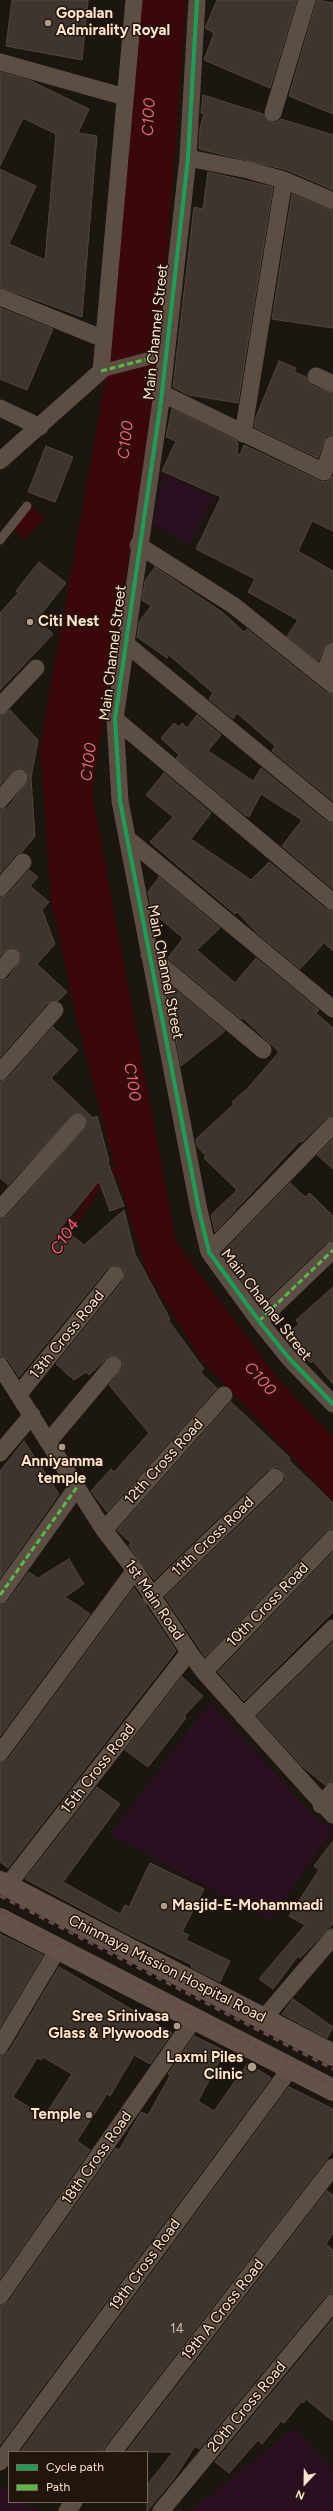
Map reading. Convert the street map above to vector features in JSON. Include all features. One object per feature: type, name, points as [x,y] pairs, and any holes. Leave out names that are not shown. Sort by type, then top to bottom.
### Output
[{"type":"main road","name":"Chinmaya Mission Hospital Road","points":[[3,1884],[333,2055]]},
{"type":"main road","name":"Chinmaya Mission Hospital Road","points":[[0,1919],[194,2020],[333,2090]]},
{"type":"street","points":[[101,371],[134,0]]},
{"type":"street","name":"Main Channel Street","points":[[197,0],[188,158],[161,393],[138,545],[115,719],[120,802],[199,1210],[209,1252],[259,1322],[288,1357],[333,1404]]},
{"type":"street","points":[[273,113],[307,0]]},
{"type":"street","points":[[5,64],[125,97]]},
{"type":"street","points":[[188,158],[248,170],[284,180],[333,201]]},
{"type":"street","points":[[243,434],[284,180]]},
{"type":"street","points":[[0,296],[104,339]]},
{"type":"street","points":[[0,461],[40,427],[101,371],[128,366],[151,358]]},
{"type":"street","points":[[316,376],[333,384]]},
{"type":"street","points":[[161,393],[324,472],[333,444]]},
{"type":"street","points":[[0,408],[40,427]]},
{"type":"street","points":[[138,545],[233,605],[328,681],[333,651]]},
{"type":"street","points":[[125,643],[333,814]]},
{"type":"street","points":[[0,706],[36,668]]},
{"type":"street","points":[[115,719],[333,902]]},
{"type":"street","points":[[0,800],[19,778]]},
{"type":"street","points":[[127,838],[333,1009]]},
{"type":"street","points":[[0,888],[23,862]]},
{"type":"street","points":[[149,955],[263,1050]]},
{"type":"street","points":[[0,971],[12,957]]},
{"type":"street","points":[[0,1072],[55,1010]]},
{"type":"street","points":[[0,1208],[78,1122]]},
{"type":"street","points":[[209,1252],[333,1126]]},
{"type":"street","points":[[259,1322],[333,1250]]},
{"type":"street","name":"13th Cross Road","points":[[19,1394],[115,1275]]},
{"type":"street","points":[[49,1441],[112,1365]]},
{"type":"street","name":"1st Main Road","points":[[0,1366],[49,1441],[104,1530],[135,1570],[151,1597],[189,1652],[204,1672],[327,1810]]},
{"type":"street","name":"12th Cross Road","points":[[104,1530],[224,1395]]},
{"type":"street","points":[[0,1453],[32,1415]]},
{"type":"street","name":"11th Cross Road","points":[[151,1597],[276,1477]]},
{"type":"street","points":[[0,1595],[77,1487]]},
{"type":"street","name":"10th Cross Road","points":[[204,1672],[333,1538]]},
{"type":"street","points":[[0,1753],[135,1570]]},
{"type":"street","points":[[243,1716],[333,1628]]},
{"type":"street","name":"15th Cross Road","points":[[3,1884],[189,1652]]},
{"type":"street","points":[[327,1810],[333,1791]]},
{"type":"street","points":[[263,2019],[333,1937]]},
{"type":"street","points":[[0,2046],[58,1949]]},
{"type":"street","name":"18th Cross Road","points":[[0,2296],[194,2020]]},
{"type":"street","name":"19th Cross Road","points":[[8,2451],[290,2069]]},
{"type":"street","name":"19th A Cross Road","points":[[114,2451],[333,2167]]},
{"type":"street","name":"20th Cross Road","points":[[161,2511],[333,2303]]},
{"type":"street","name":"19th Cross Road","points":[[0,2462],[8,2451]]},
{"type":"street","points":[[67,2511],[73,2503]]},
{"type":"lane","points":[[0,540],[27,506]]},
{"type":"shaded area","points":[[163,474],[213,497],[189,544],[154,525]]},
{"type":"shaded area","points":[[210,1702],[314,1817],[333,1829],[270,1920],[111,1835]]},
{"type":"shaded area","points":[[295,2428],[333,2471],[333,2511],[191,2511]]},
{"type":"shaded area","points":[[0,2486],[8,2491],[8,2503],[24,2503],[36,2511],[0,2511]]},
{"type":"water","name":"C100","points":[[137,0],[186,0],[160,356],[92,793],[176,1243],[280,1381],[333,1437],[333,1501],[200,1358],[147,1273],[117,1176],[77,1020],[51,899],[40,747],[105,382]]},
{"type":"water","points":[[30,506],[45,518],[24,540],[12,528]]},
{"type":"building","name":"Gopalan Admirality Royal","points":[[12,0],[88,0],[82,60],[6,46]]},
{"type":"building","points":[[217,0],[297,0],[270,88],[204,60],[214,33],[205,28]]},
{"type":"building","points":[[317,0],[333,3],[333,114],[289,96]]},
{"type":"building","points":[[0,72],[29,80],[89,109],[78,133],[97,136],[82,317],[0,287],[0,169],[36,186],[9,244],[45,260],[56,134],[23,118],[0,166]]},
{"type":"building","points":[[203,95],[263,114],[270,122],[276,123],[281,119],[333,135],[333,190],[287,170],[199,149],[200,128],[204,114],[201,113]]},
{"type":"building","points":[[208,172],[273,187],[238,403],[189,395],[173,387],[194,207],[203,209]]},
{"type":"building","points":[[292,194],[333,211],[333,328],[272,319]]},
{"type":"building","points":[[0,308],[53,329],[27,390],[0,379]]},
{"type":"building","points":[[279,361],[296,368],[294,372],[306,377],[312,385],[333,394],[333,434],[327,436],[318,458],[254,427],[256,417]]},
{"type":"building","points":[[172,409],[236,440],[238,443],[237,454],[240,455],[244,445],[320,481],[326,482],[333,476],[333,531],[312,521],[298,551],[333,571],[333,641],[327,643],[318,661],[287,636],[298,620],[248,592],[255,579],[196,549],[221,497],[162,471],[176,441],[166,437]]},
{"type":"building","points":[[46,446],[73,457],[55,502],[28,492]]},
{"type":"building","points":[[39,562],[66,583],[37,619],[53,634],[0,690],[0,613],[18,593],[16,591]]},
{"type":"building","points":[[155,567],[222,612],[244,632],[247,629],[327,693],[333,695],[333,801],[272,751],[275,746],[237,713],[233,719],[209,699],[213,693],[169,655],[167,658],[137,637],[139,622],[151,606],[142,600],[145,581]]},
{"type":"building","points":[[10,710],[38,740],[31,778],[35,836],[22,852],[16,855],[0,873],[0,810],[8,807],[29,779],[26,771],[16,768],[0,785],[0,716]]},
{"type":"building","points":[[197,715],[221,735],[208,751],[253,781],[261,768],[327,822],[333,824],[333,889],[282,846],[302,820],[261,794],[249,817],[176,758],[179,755],[161,738],[174,723],[179,727],[182,723],[187,728]]},
{"type":"building","points":[[164,773],[211,813],[191,839],[251,880],[269,862],[327,910],[333,912],[333,951],[324,943],[300,969],[257,933],[237,912],[235,914],[150,842],[173,817],[146,795]]},
{"type":"building","points":[[29,870],[38,877],[30,886],[49,902],[42,910],[55,944],[37,964],[67,992],[58,1001],[48,1003],[0,1057],[0,981],[8,978],[22,958],[19,950],[13,947],[8,948],[0,956],[0,898],[7,895]]},
{"type":"building","points":[[159,877],[220,928],[197,950],[235,983],[256,958],[319,1010],[316,1013],[333,1028],[333,1115],[326,1118],[302,1142],[300,1141],[215,1232],[211,1215],[237,1190],[204,1158],[206,1156],[197,1146],[196,1139],[234,1104],[232,1102],[248,1088],[279,1052],[243,1018],[241,1019],[168,958],[183,938],[152,912],[148,892]]},
{"type":"building","points":[[165,981],[225,1031],[181,1066]]},
{"type":"building","points":[[53,1027],[78,1050],[51,1078],[93,1118],[97,1116],[109,1161],[108,1163],[124,1206],[110,1211],[99,1181],[61,1227],[84,1245],[124,1210],[135,1254],[170,1319],[168,1320],[204,1369],[200,1372],[217,1388],[107,1512],[91,1491],[111,1469],[114,1472],[149,1433],[109,1385],[123,1367],[119,1357],[109,1356],[89,1375],[86,1372],[74,1380],[56,1364],[123,1281],[124,1271],[116,1265],[107,1269],[19,1377],[8,1360],[0,1356],[0,1219],[7,1216],[88,1124],[84,1114],[75,1113],[8,1185],[0,1178],[0,1082],[7,1079]]},
{"type":"building","points":[[333,1139],[333,1169],[317,1155]]},
{"type":"building","points":[[290,1183],[305,1197],[310,1193],[333,1216],[333,1240],[326,1243],[260,1306],[222,1253]]},
{"type":"building","points":[[333,1287],[333,1384],[313,1361],[311,1363],[285,1336],[299,1324],[296,1320]]},
{"type":"building","points":[[231,1402],[290,1458],[289,1460],[333,1503],[333,1528],[326,1531],[205,1657],[165,1597],[282,1484],[285,1479],[282,1470],[277,1467],[268,1470],[154,1580],[129,1546],[131,1543],[117,1530]]},
{"type":"building","points":[[24,1441],[59,1494],[0,1578],[0,1471]]},
{"type":"building","points":[[333,1552],[333,1612],[244,1701],[218,1672]]},
{"type":"building","points":[[69,1559],[84,1584],[65,1597],[90,1614],[0,1736],[0,1605],[8,1601],[29,1572],[38,1578]]},
{"type":"building","points":[[134,1588],[176,1651],[8,1868],[0,1862],[0,1763],[8,1759]]},
{"type":"building","points":[[333,1642],[333,1781],[325,1785],[303,1767],[257,1716]]},
{"type":"building","points":[[182,1677],[203,1696],[184,1716],[186,1718],[148,1767],[125,1750]]},
{"type":"building","points":[[97,1787],[120,1804],[63,1882],[120,1914],[125,1905],[129,1907],[150,1863],[204,1889],[182,1932],[189,1935],[186,1940],[230,1961],[220,1982],[191,1967],[192,1965],[128,1934],[25,1879]]},
{"type":"building","points":[[333,1841],[333,1924],[300,1958],[298,1956],[273,1989],[259,1979],[305,1925],[289,1916],[319,1870],[314,1866]]},
{"type":"building","points":[[0,1934],[43,1955],[0,2027]]},
{"type":"building","points":[[59,1967],[172,2033],[150,2064],[134,2055],[110,2096],[107,2094],[77,2141],[90,2150],[0,2279],[0,2056],[9,2051]],"holes":[[[43,2057],[72,2074],[44,2117],[13,2097],[37,2058],[41,2060]]]},
{"type":"building","points":[[293,1999],[333,2027],[327,2038],[282,2014]]},
{"type":"building","points":[[194,2036],[225,2051],[198,2101],[214,2111],[248,2063],[271,2078],[0,2445],[0,2306],[8,2302],[116,2148],[119,2150],[141,2112],[148,2115],[170,2076],[168,2074]]},
{"type":"building","points":[[289,2087],[333,2109],[333,2151],[105,2446],[103,2451],[21,2451]]},
{"type":"building","points":[[327,2191],[333,2195],[333,2233],[326,2244],[333,2250],[333,2293],[325,2297],[199,2449],[195,2446],[174,2479],[147,2511],[148,2484],[173,2452],[127,2451]]},
{"type":"building","points":[[333,2319],[333,2421],[306,2399],[303,2403],[302,2401],[284,2423],[281,2421],[262,2444],[258,2440],[229,2473],[215,2462]]},
{"type":"waterway","name":"C104","points":[[64,1239],[98,1186],[122,1165]]},
{"type":"railway","points":[[0,1896],[333,2069]]},
{"type":"railway","points":[[0,1913],[333,2085]]},
{"type":"marked path","points":[[101,371],[151,358]]},
{"type":"marked path","points":[[259,1321],[333,1250]]},
{"type":"marked path","points":[[0,1595],[77,1487]]},
{"type":"cycle path","points":[[197,0],[188,158],[161,401],[115,719],[120,801],[199,1210],[209,1252],[259,1321],[288,1357],[333,1404]]},
{"type":"place","name":"Gopalan Admirality Royal","points":[[48,23]]},
{"type":"place","name":"Citi Nest","points":[[30,622]]},
{"type":"place","name":"Anniyamma temple","points":[[62,1447]]},
{"type":"place","name":"Masjid-E-Mohammadi","points":[[164,1906]]},
{"type":"place","name":"Sree Srinivasa Glass & Plywoods","points":[[177,2026]]},
{"type":"place","name":"Laxmi Piles Clinic","points":[[252,2067]]},
{"type":"place","name":"Temple","points":[[89,2115]]}]
